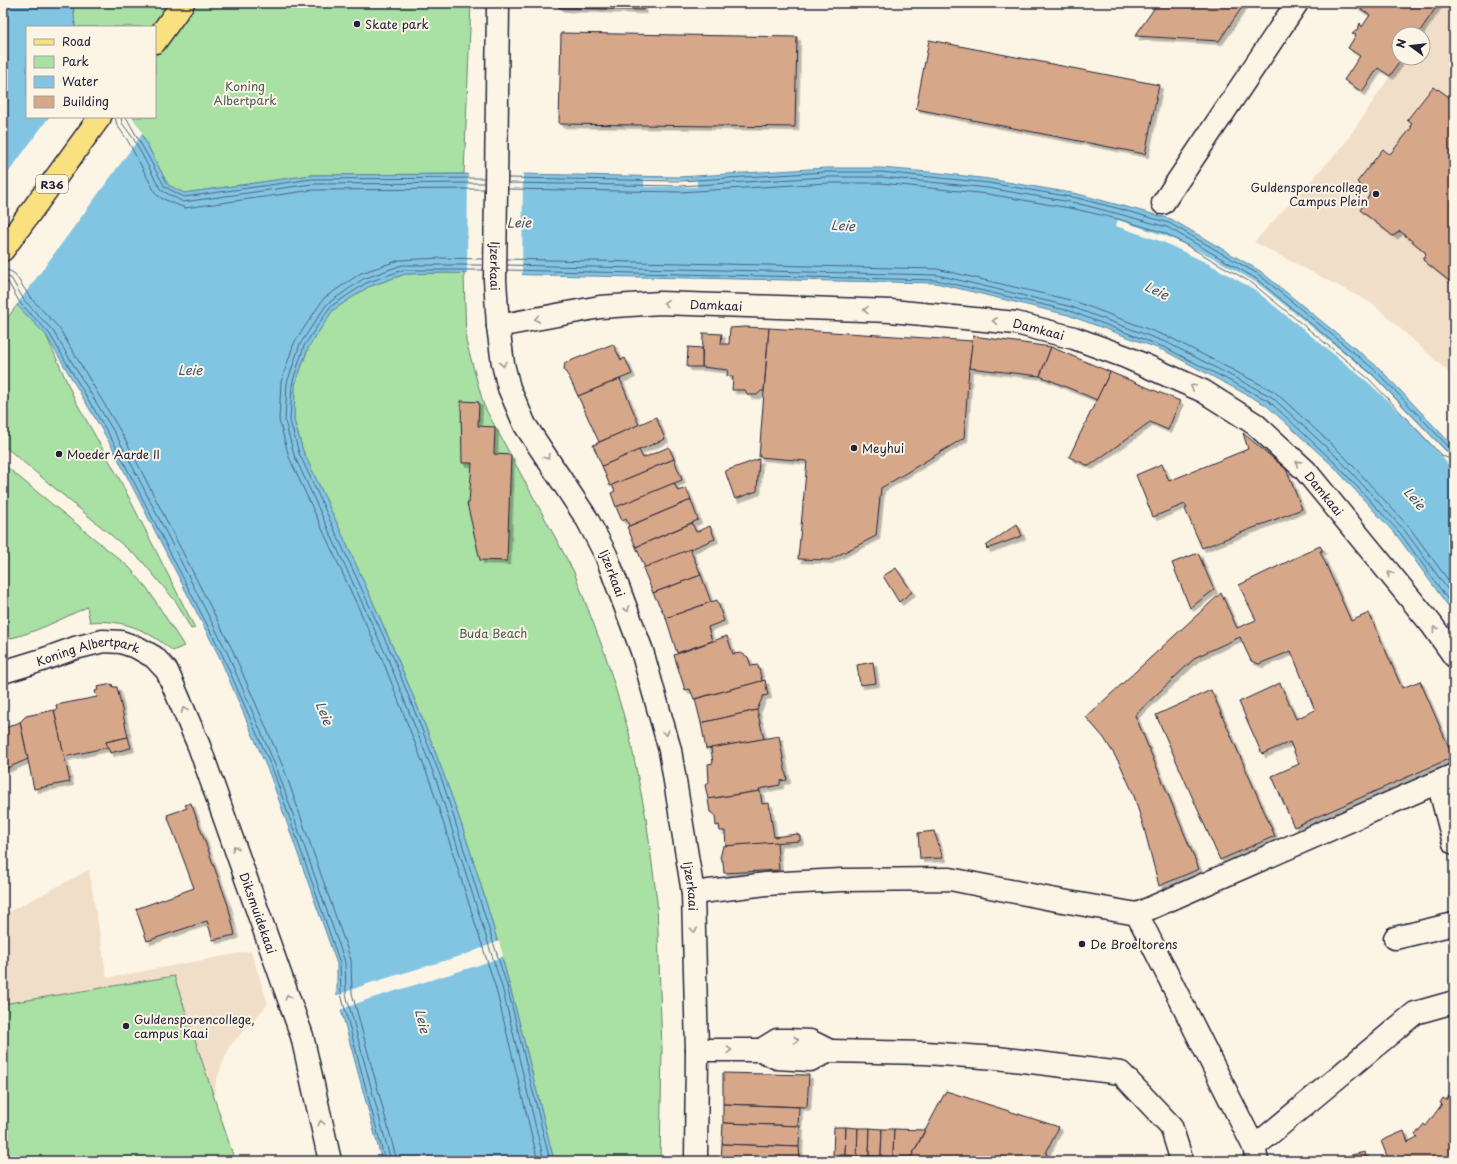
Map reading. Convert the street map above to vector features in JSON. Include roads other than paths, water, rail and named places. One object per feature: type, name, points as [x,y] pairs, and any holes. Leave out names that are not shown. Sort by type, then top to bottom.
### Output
[{"type":"main road","points":[[156,41],[183,3]]},
{"type":"main road","name":"R36","points":[[3,250],[99,118]]},
{"type":"street","name":"Ijzerkaai","points":[[498,3],[495,280],[498,326],[503,364],[509,388],[525,425],[587,519],[606,555],[642,651],[670,750],[693,893],[697,1050],[696,1161]]},
{"type":"street","points":[[1163,203],[1297,3]]},
{"type":"street","name":"Damkaai","points":[[498,326],[600,307],[660,303],[891,311],[1016,323],[1074,338],[1126,357],[1203,391],[1255,424],[1305,470],[1432,625],[1454,656]]},
{"type":"street","name":"Koning Albertpark","points":[[3,672],[75,648],[103,641],[121,642],[138,648],[154,657],[167,671]]},
{"type":"street","name":"Diksmuidekaai","points":[[167,671],[199,746],[302,1036],[330,1161]]},
{"type":"street","points":[[693,893],[766,884],[841,880],[950,879],[1051,900],[1137,914],[1446,779],[1454,843]]},
{"type":"street","points":[[1137,914],[1256,1154],[1414,1013],[1454,1002]]},
{"type":"street","points":[[1396,938],[1454,924]]},
{"type":"street","points":[[697,1050],[761,1050],[777,1040],[810,1041],[830,1051],[997,1058],[1122,1073],[1171,1126],[1182,1161]]},
{"type":"water","name":"Leie","points":[[3,3],[73,3],[75,26],[26,26],[26,118],[130,118],[141,133],[168,185],[184,193],[312,175],[520,174],[679,177],[826,168],[881,168],[989,179],[1078,194],[1171,219],[1260,271],[1379,368],[1454,447],[1454,614],[1398,537],[1333,466],[1266,405],[1165,351],[1068,315],[936,283],[441,273],[405,274],[368,287],[333,310],[308,348],[295,385],[294,420],[303,451],[360,572],[396,654],[429,736],[462,825],[505,968],[554,1161],[382,1161],[337,995],[337,964],[270,775],[219,656],[112,447],[46,335],[17,305],[3,282]]},
{"type":"place","name":"Skate park","points":[[357,24]]},
{"type":"place","name":"Guldensporencollege Campus Plein","points":[[1376,194]]},
{"type":"place","name":"Meyhui","points":[[854,448]]},
{"type":"place","name":"Moeder Aarde II","points":[[59,454]]},
{"type":"place","name":"De Broeltorens","points":[[1082,944]]},
{"type":"place","name":"Guldensporencollege, campus Kaai","points":[[126,1026]]},
{"type":"park label","name":"Buda Beach","points":[[493,633]]}]
